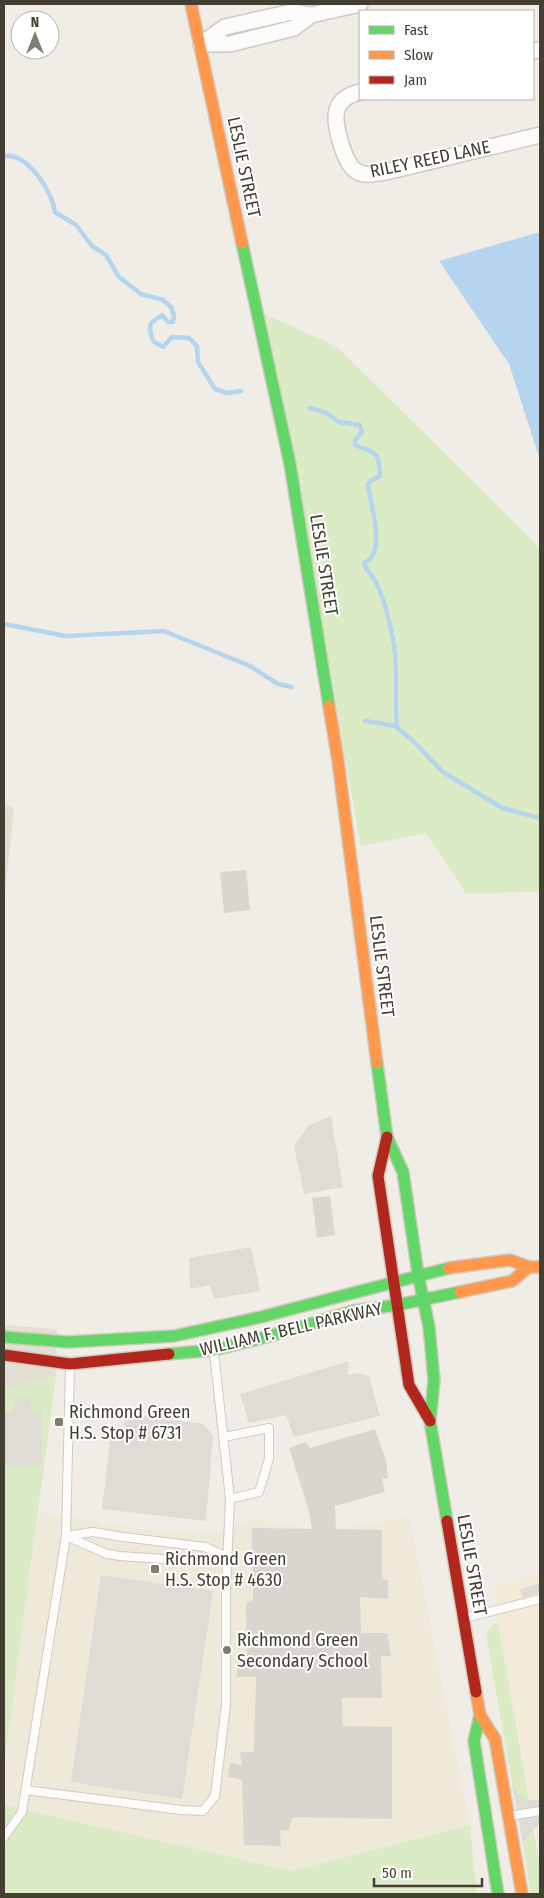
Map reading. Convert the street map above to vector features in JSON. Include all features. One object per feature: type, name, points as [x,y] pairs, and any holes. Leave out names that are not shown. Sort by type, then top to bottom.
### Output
[{"type":"main road","name":"LESLIE STREET","points":[[192,4],[290,464],[338,761],[387,1137],[403,1172],[422,1300],[429,1327],[434,1380],[430,1421],[480,1715],[474,1741],[498,1894]]},
{"type":"main road","name":"LESLIE STREET","points":[[387,1137],[378,1176],[409,1385],[430,1421]]},
{"type":"main road","name":"WILLIAM F. BELL PARKWAY","points":[[4,1337],[68,1342],[174,1336],[262,1317],[394,1280],[445,1268],[510,1260],[535,1267]]},
{"type":"main road","name":"WILLIAM F. BELL PARKWAY","points":[[4,1355],[70,1364],[214,1350],[266,1337],[353,1311],[397,1305],[512,1281],[535,1267]]},
{"type":"main road","name":"LESLIE STREET","points":[[480,1715],[495,1738],[522,1894]]},
{"type":"street","points":[[201,44],[230,44],[294,28],[311,16],[360,4]]},
{"type":"street","name":"RILEY REED LANE","points":[[359,92],[347,97],[340,103],[336,119],[340,138],[351,166],[356,172],[364,174],[386,172],[540,134]]},
{"type":"street","points":[[68,1342],[70,1364]]},
{"type":"lane","points":[[26,1790],[181,1810],[203,1810],[215,1796],[226,1704],[227,1557],[230,1499],[214,1350]]},
{"type":"lane","points":[[4,1837],[22,1812],[66,1536],[70,1364]]},
{"type":"lane","points":[[224,1437],[269,1428],[269,1458],[259,1492],[230,1499]]},
{"type":"lane","points":[[66,1536],[93,1532],[205,1547],[227,1557]]},
{"type":"lane","points":[[66,1536],[107,1554],[120,1556],[204,1562],[227,1557]]},
{"type":"lane","points":[[464,1619],[540,1599]]},
{"type":"lane","points":[[508,1816],[540,1811]]},
{"type":"shaded area","points":[[4,804],[14,808],[4,903]]},
{"type":"shaded area","points":[[331,1116],[343,1187],[304,1194],[294,1146],[309,1125]]},
{"type":"shaded area","points":[[251,1247],[260,1291],[214,1299],[210,1285],[190,1289],[189,1258]]},
{"type":"shaded area","points":[[4,1325],[57,1329],[56,1376],[4,1389]]},
{"type":"shaded area","points":[[349,1361],[348,1375],[358,1373],[369,1376],[380,1416],[294,1437],[286,1415],[249,1423],[240,1394]]},
{"type":"shaded area","points":[[14,1399],[31,1399],[31,1411],[42,1411],[41,1465],[4,1465],[4,1411],[13,1411]]},
{"type":"shaded area","points":[[133,1415],[203,1424],[213,1435],[206,1521],[102,1509],[111,1432],[125,1431],[124,1423]]},
{"type":"shaded area","name":"Richmond Green Secondary School","points":[[39,1512],[146,1530],[213,1534],[254,1519],[312,1529],[336,1529],[409,1517],[470,1825],[292,1871],[4,1805],[4,1767]]},
{"type":"shaded area","points":[[101,1575],[213,1591],[182,1799],[71,1782]]},
{"type":"shaded area","points":[[540,1575],[540,1853],[493,1588]]},
{"type":"shaded area","points":[[540,1583],[540,1593],[523,1598],[520,1589]]},
{"type":"shaded area","points":[[512,1783],[517,1793],[525,1800],[540,1800],[540,1823],[529,1834],[523,1845]]},
{"type":"green space","points":[[264,314],[336,346],[540,548],[540,892],[466,893],[426,833],[361,846]]},
{"type":"green space","points":[[56,1376],[4,1767],[4,1389]]},
{"type":"green space","points":[[498,1622],[528,1801],[520,1796],[512,1783],[486,1635],[490,1627]]},
{"type":"green space","points":[[4,1805],[292,1871],[470,1825],[477,1894],[4,1894]]},
{"type":"green space","points":[[533,1828],[540,1866],[540,1894],[531,1894],[523,1846]]},
{"type":"water","points":[[540,232],[540,460],[509,364],[439,261]]},
{"type":"building","points":[[246,870],[250,910],[224,913],[220,872]]},
{"type":"building","points":[[330,1196],[335,1235],[317,1238],[312,1198]]},
{"type":"building","points":[[375,1429],[386,1460],[388,1478],[382,1479],[385,1492],[335,1506],[336,1529],[382,1530],[382,1579],[388,1580],[388,1599],[360,1597],[361,1633],[387,1633],[391,1656],[381,1656],[382,1698],[342,1698],[343,1726],[392,1727],[392,1819],[292,1817],[289,1830],[280,1830],[281,1846],[244,1845],[242,1780],[228,1777],[230,1763],[242,1765],[240,1752],[254,1752],[256,1677],[237,1677],[237,1656],[247,1658],[246,1604],[253,1600],[252,1528],[312,1529],[309,1511],[289,1448],[306,1442],[310,1448]]},
{"type":"waterway","points":[[4,156],[13,157],[30,167],[44,184],[55,212],[76,225],[92,246],[106,255],[119,277],[141,294],[163,300],[171,307],[174,316],[173,322],[168,322],[162,315],[151,323],[150,330],[153,341],[163,347],[172,337],[189,338],[197,346],[198,362],[215,389],[227,393],[241,391]]},
{"type":"waterway","points":[[310,408],[327,413],[339,422],[360,425],[362,432],[355,440],[355,445],[375,454],[379,462],[380,476],[370,481],[368,485],[375,521],[375,548],[372,556],[364,563],[381,593],[393,639],[396,661],[397,728],[410,738],[443,772],[502,808],[540,818]]},
{"type":"waterway","points":[[4,624],[66,636],[164,631],[250,666],[278,684],[292,687]]},
{"type":"waterway","points":[[365,721],[396,726]]},
{"type":"traffic: fast","points":[[242,243],[290,464],[329,706]]},
{"type":"traffic: fast","points":[[377,1063],[387,1137],[403,1172],[418,1274],[429,1327],[434,1380],[430,1421],[447,1521]]},
{"type":"traffic: fast","points":[[4,1337],[68,1342],[174,1336],[261,1317],[449,1268]]},
{"type":"traffic: fast","points":[[169,1354],[214,1350],[266,1337],[353,1311],[397,1305],[460,1292]]},
{"type":"traffic: fast","points":[[480,1715],[474,1741],[498,1894]]},
{"type":"traffic: slow","points":[[191,4],[242,243]]},
{"type":"traffic: slow","points":[[329,706],[338,761],[377,1063]]},
{"type":"traffic: slow","points":[[449,1268],[510,1260],[529,1267],[540,1267]]},
{"type":"traffic: slow","points":[[460,1292],[512,1281],[529,1267]]},
{"type":"traffic: slow","points":[[476,1692],[480,1715],[495,1739],[522,1894]]},
{"type":"traffic: jam","points":[[387,1137],[378,1176],[409,1385],[430,1421]]},
{"type":"traffic: jam","points":[[4,1355],[70,1364],[169,1354]]},
{"type":"traffic: jam","points":[[447,1521],[476,1692]]},
{"type":"place","name":"Richmond Green H.S. Stop # 6731","points":[[59,1422]]},
{"type":"place","name":"Richmond Green H.S. Stop # 4630","points":[[155,1569]]},
{"type":"place","name":"Richmond Green Secondary School","points":[[227,1650]]}]
